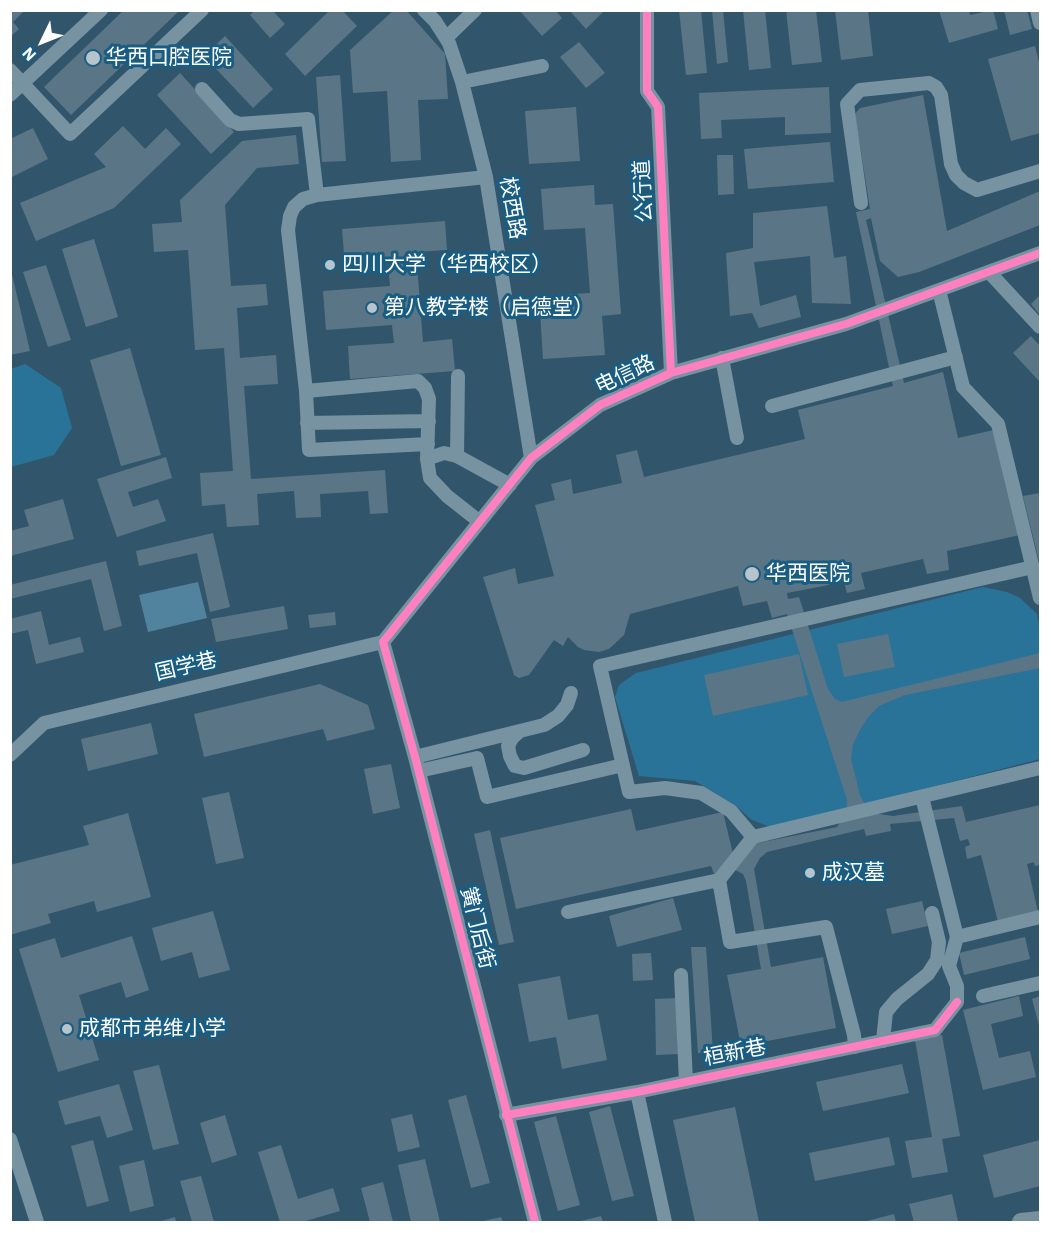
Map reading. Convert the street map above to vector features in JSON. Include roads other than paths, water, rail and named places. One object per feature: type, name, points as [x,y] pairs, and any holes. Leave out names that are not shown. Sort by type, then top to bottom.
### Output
[{"type":"main road","points":[[1021,1222],[1041,1220]]},
{"type":"street","points":[[10,95],[101,10]]},
{"type":"street","points":[[10,70],[70,134],[202,10]]},
{"type":"street","name":"校西路","points":[[424,10],[446,39],[462,82],[486,177],[531,458]]},
{"type":"street","points":[[446,39],[475,10]]},
{"type":"street","name":"公行道","points":[[646,10],[647,91],[658,107],[671,373]]},
{"type":"street","points":[[1037,10],[1041,23]]},
{"type":"street","points":[[462,82],[542,66]]},
{"type":"street","points":[[861,203],[847,104],[860,90],[930,83],[936,87],[941,95],[951,164],[956,175],[964,183],[977,190],[1041,171]]},
{"type":"street","points":[[202,89],[230,120],[239,124],[308,119],[317,195]]},
{"type":"street","points":[[486,177],[317,195],[303,199],[294,207],[288,230],[306,391],[309,450],[444,453],[457,456],[510,485]]},
{"type":"street","name":"电信路","points":[[383,642],[531,458],[600,405],[671,373],[846,324],[1041,253]]},
{"type":"street","points":[[988,272],[1041,327]]},
{"type":"street","points":[[939,290],[963,387],[998,424],[1041,598]]},
{"type":"street","points":[[772,406],[956,357]]},
{"type":"street","points":[[722,358],[737,438]]},
{"type":"street","points":[[457,456],[458,376]]},
{"type":"street","points":[[306,391],[418,381],[426,388],[429,399],[430,478],[447,496],[480,522]]},
{"type":"street","points":[[307,423],[429,421]]},
{"type":"street","points":[[753,837],[731,811],[701,793],[665,788],[630,792],[600,666],[1033,567]]},
{"type":"street","name":"国学巷","points":[[10,755],[44,723],[383,642]]},
{"type":"street","name":"黉门后街","points":[[383,642],[417,764],[535,1222]]},
{"type":"street","points":[[417,764],[544,725],[558,716],[567,705],[571,693]]},
{"type":"street","points":[[519,732],[508,746],[515,766],[524,768],[583,750]]},
{"type":"street","points":[[417,764],[477,758],[487,797],[623,765]]},
{"type":"street","points":[[568,912],[719,880],[753,837],[1041,768]]},
{"type":"street","points":[[922,797],[957,937],[1041,917]]},
{"type":"street","points":[[719,880],[730,942],[826,927],[854,1035],[855,1047]]},
{"type":"street","points":[[884,1041],[886,1012],[897,999],[928,974],[938,960],[939,942],[932,913]]},
{"type":"street","name":"桓新巷","points":[[506,1115],[637,1092],[935,1030],[957,1002],[957,986],[949,966],[957,937]]},
{"type":"street","points":[[681,975],[686,1082]]},
{"type":"street","points":[[983,996],[1041,982]]},
{"type":"street","points":[[637,1092],[665,1222]]},
{"type":"street","points":[[10,1139],[37,1222]]},
{"type":"place","name":"华西口腔医院","points":[[93,58]]},
{"type":"place","name":"四川大学（华西校区）","points":[[330,265]]},
{"type":"place","name":"第八教学楼（启德堂）","points":[[372,308]]},
{"type":"place","name":"华西医院","points":[[752,574]]},
{"type":"place","name":"成汉墓","points":[[810,873]]},
{"type":"place","name":"成都市弟维小学","points":[[67,1029]]}]
